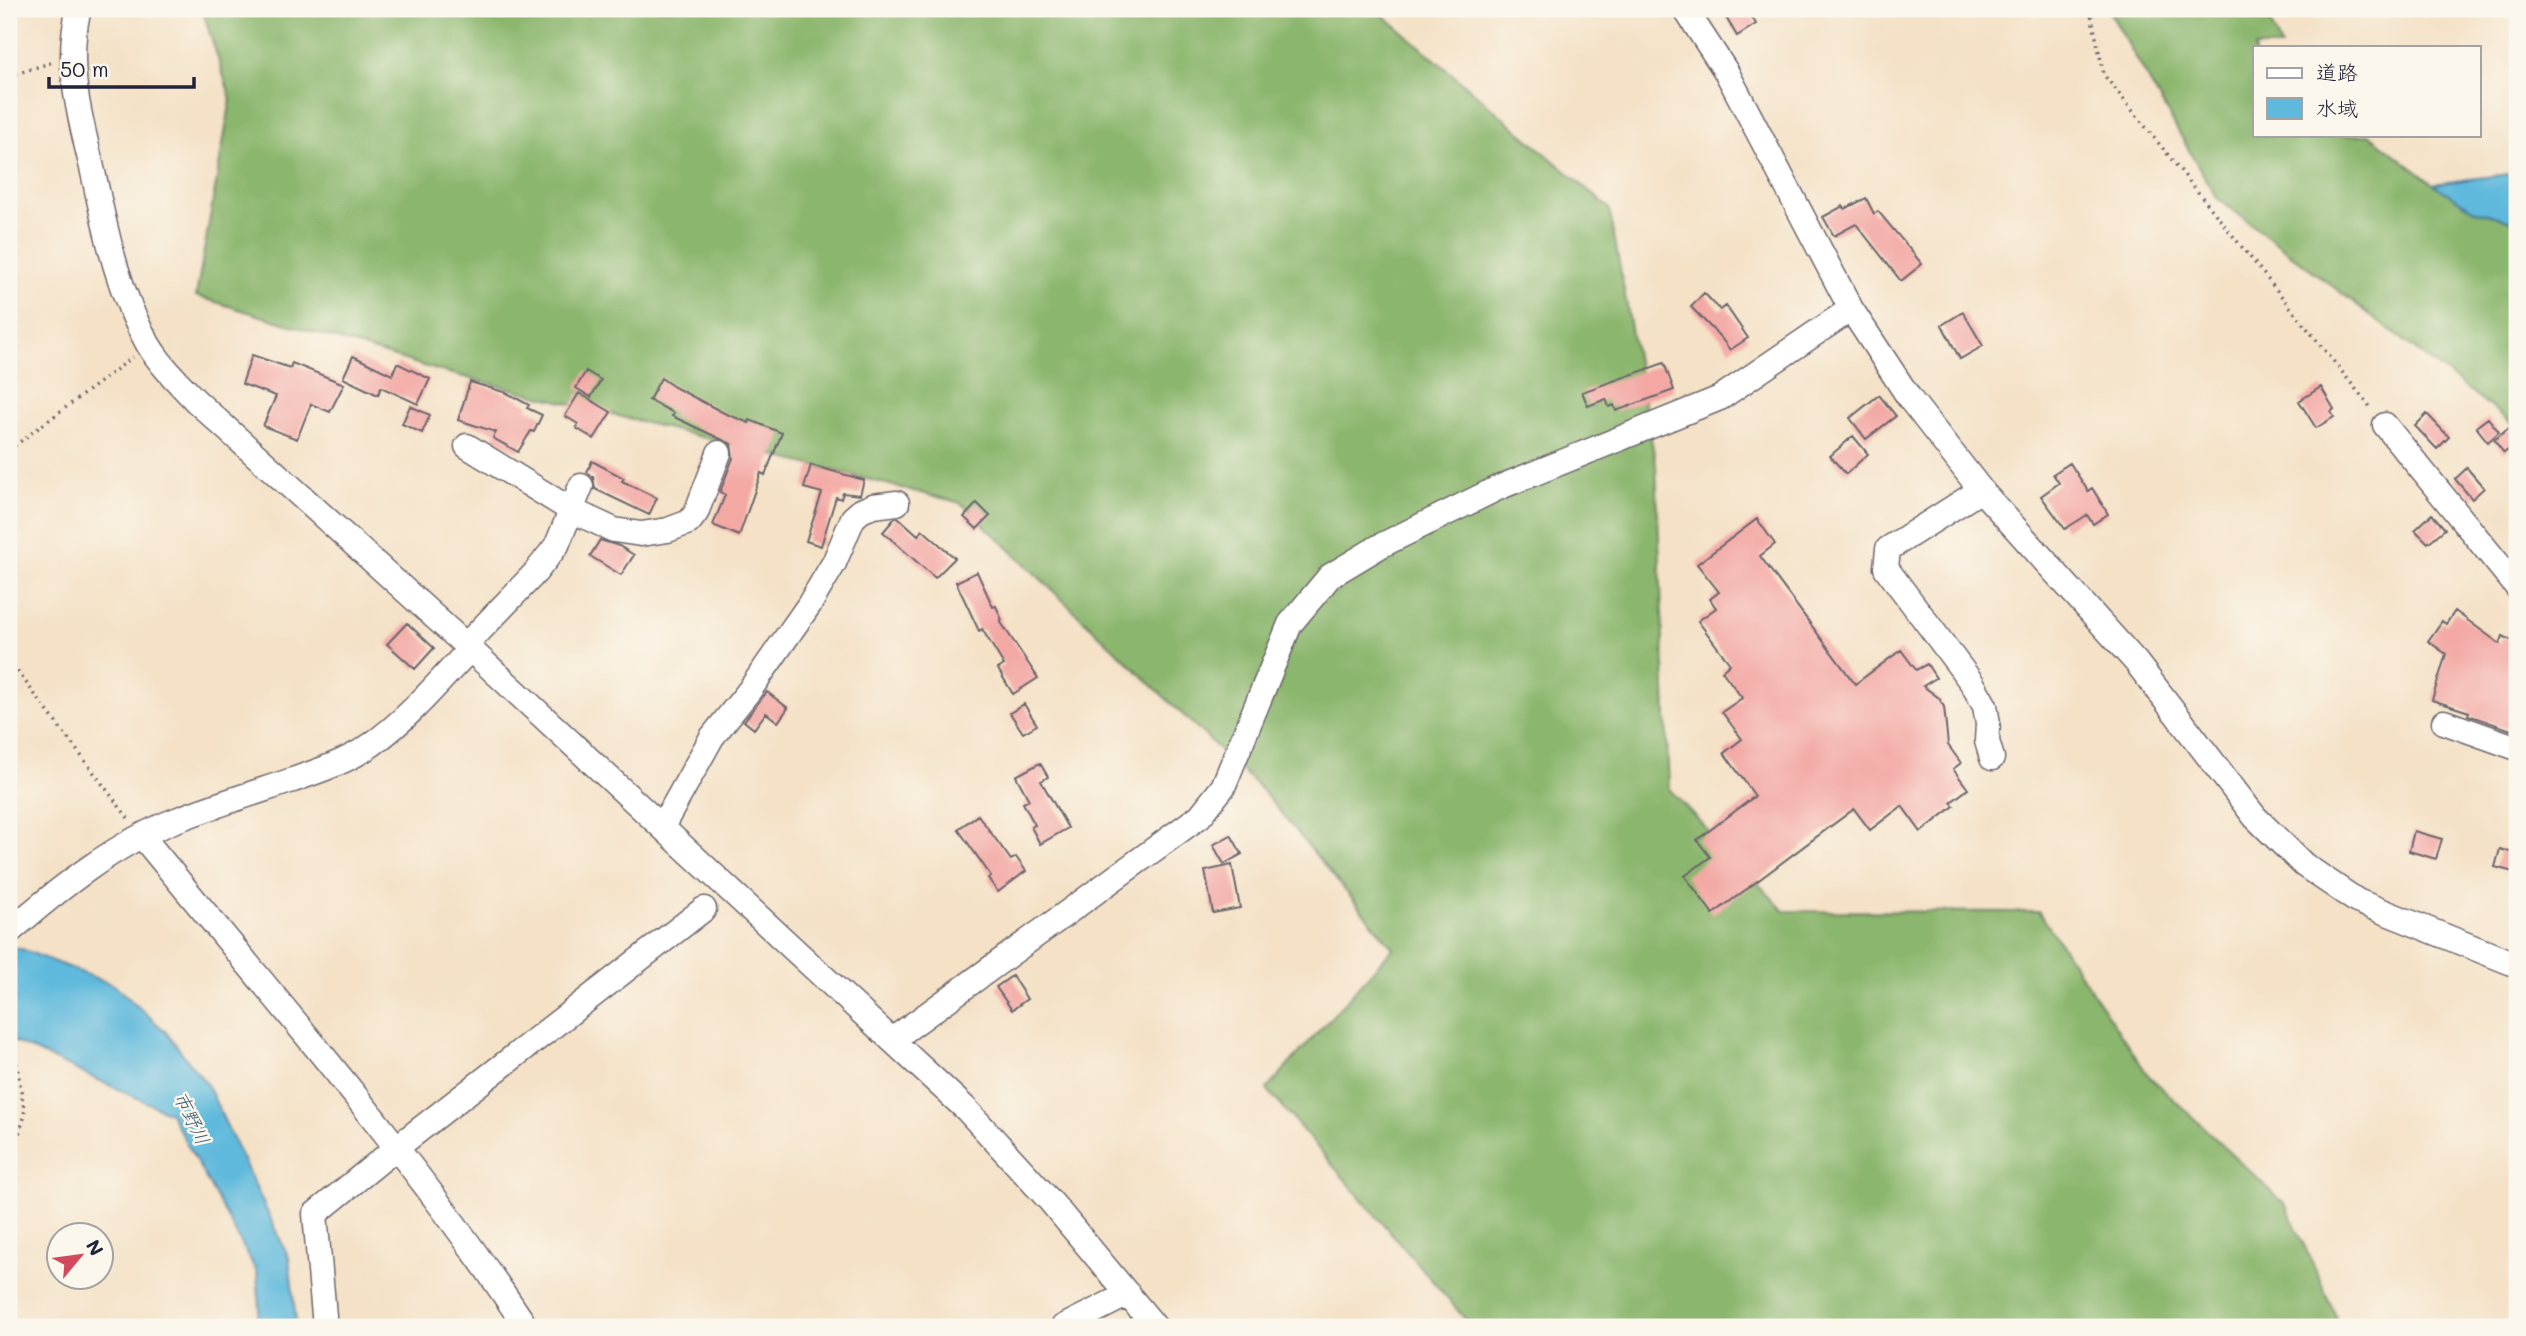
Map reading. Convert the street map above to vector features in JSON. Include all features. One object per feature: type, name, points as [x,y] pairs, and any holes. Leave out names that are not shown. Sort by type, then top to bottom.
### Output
[{"type":"street","points":[[79,9],[73,32],[72,56],[77,111],[113,262],[129,305],[149,345],[168,372],[196,401],[468,647],[966,1109],[1052,1203],[1155,1327]]},
{"type":"street","points":[[1685,9],[1727,73],[1851,309],[1910,399],[1981,490],[2136,662],[2255,817],[2304,865],[2357,901],[2517,965]]},
{"type":"street","points":[[892,1040],[1200,816],[1223,788],[1290,624],[1330,576],[1380,546],[1498,488],[1720,398],[1851,309]]},
{"type":"street","points":[[2385,425],[2517,587]]},
{"type":"street","points":[[467,446],[571,510],[614,530],[640,534],[668,530],[689,522],[696,513],[719,453]]},
{"type":"street","points":[[11,930],[24,917],[88,869],[142,836],[174,820],[323,769],[370,746],[415,708],[535,573],[557,545],[581,486]]},
{"type":"street","points":[[1981,490],[1888,549],[1886,568],[1972,683],[1985,706],[1987,741],[1992,758]]},
{"type":"street","points":[[662,827],[712,737],[749,691],[834,563],[853,518],[873,506],[897,503]]},
{"type":"street","points":[[2444,722],[2517,748]]},
{"type":"street","points":[[142,836],[397,1147],[492,1275],[526,1327]]},
{"type":"street","points":[[325,1327],[316,1214],[397,1147],[704,909]]},
{"type":"street","points":[[1063,1327],[1095,1320],[1128,1294]]},
{"type":"path","points":[[2090,9],[2104,75],[2385,425]]},
{"type":"path","points":[[9,76],[72,56]]},
{"type":"path","points":[[9,450],[149,345]]},
{"type":"path","points":[[9,660],[142,836]]},
{"type":"path","points":[[9,1046],[14,1047],[25,1115],[9,1165]]},
{"type":"green space","points":[[202,9],[1376,9],[1609,208],[1656,465],[1669,789],[1784,911],[2039,912],[2148,1075],[2286,1205],[2341,1327],[1472,1327],[1267,1089],[1393,948],[1262,790],[961,503],[437,370],[196,296],[231,99]]},
{"type":"green space","points":[[2108,9],[2265,9],[2281,46],[2253,46],[2253,136],[2371,136],[2433,184],[2476,211],[2517,222],[2517,427],[2216,197]]},
{"type":"water","points":[[2517,173],[2517,222],[2476,211],[2433,184]]},
{"type":"water","name":"市野川","points":[[9,947],[19,948],[114,985],[165,1031],[208,1086],[289,1258],[296,1321],[294,1327],[255,1327],[260,1309],[257,1272],[170,1113],[9,1039]]},
{"type":"building","points":[[1721,9],[1747,9],[1756,24],[1737,36]]},
{"type":"building","points":[[1866,198],[1874,214],[1878,211],[1922,264],[1901,281],[1856,224],[1834,236],[1823,217]]},
{"type":"building","points":[[1704,293],[1720,310],[1726,306],[1748,338],[1730,350],[1691,307]]},
{"type":"building","points":[[1963,312],[1983,346],[1960,359],[1942,325]]},
{"type":"building","points":[[252,355],[290,368],[292,363],[344,384],[330,412],[311,404],[297,439],[263,426],[276,396],[242,384]]},
{"type":"building","points":[[353,356],[392,375],[397,363],[430,379],[418,404],[381,387],[378,395],[343,378]]},
{"type":"building","points":[[1664,363],[1674,390],[1616,411],[1614,405],[1609,407],[1606,399],[1588,406],[1582,392]]},
{"type":"building","points":[[586,371],[601,380],[591,397],[576,388]]},
{"type":"building","points":[[661,378],[724,413],[782,433],[765,475],[761,473],[739,536],[713,525],[725,495],[720,492],[733,458],[731,444],[672,416],[674,413],[649,400]]},
{"type":"building","points":[[470,382],[507,393],[542,415],[534,432],[531,431],[518,452],[493,438],[496,432],[458,420]]},
{"type":"building","points":[[2321,387],[2334,409],[2331,412],[2334,417],[2316,428],[2299,401]]},
{"type":"building","points":[[579,393],[611,412],[594,439],[576,428],[578,424],[565,416]]},
{"type":"building","points":[[1879,395],[1896,416],[1866,439],[1850,418]]},
{"type":"building","points":[[410,406],[430,415],[422,433],[402,424]]},
{"type":"building","points":[[2427,414],[2449,437],[2437,449],[2415,426]]},
{"type":"building","points":[[2488,418],[2499,432],[2488,442],[2476,427]]},
{"type":"building","points":[[2517,422],[2517,443],[2504,453],[2494,440]]},
{"type":"building","points":[[1853,436],[1868,454],[1846,474],[1830,456]]},
{"type":"building","points":[[592,461],[624,478],[622,481],[657,498],[649,515],[595,489],[593,477],[587,472]]},
{"type":"building","points":[[2070,463],[2088,491],[2092,488],[2108,514],[2093,524],[2087,515],[2065,529],[2041,496],[2059,483],[2053,474]]},
{"type":"building","points":[[811,465],[864,480],[860,495],[843,493],[841,499],[836,497],[821,546],[806,541],[822,493],[804,488]]},
{"type":"building","points":[[2467,468],[2484,488],[2472,499],[2455,479]]},
{"type":"building","points":[[977,503],[990,516],[977,529],[964,517]]},
{"type":"building","points":[[2432,514],[2445,529],[2428,543],[2415,530]]},
{"type":"building","points":[[895,518],[899,518],[918,535],[923,530],[955,558],[935,578],[883,532]]},
{"type":"building","points":[[1757,519],[1775,544],[1760,556],[1855,684],[1901,650],[1916,670],[1927,664],[1936,678],[1923,686],[1939,698],[1944,707],[1948,745],[1961,763],[1953,769],[1968,789],[1951,802],[1954,806],[1921,832],[1902,806],[1870,830],[1854,809],[1713,914],[1685,876],[1710,857],[1697,840],[1755,796],[1724,753],[1742,739],[1722,712],[1742,698],[1722,671],[1730,664],[1698,621],[1716,608],[1710,599],[1719,592],[1697,564]]},
{"type":"building","points":[[600,540],[619,546],[634,555],[621,575],[590,556]]},
{"type":"building","points":[[977,572],[993,607],[996,606],[1002,620],[1000,621],[1038,678],[1013,694],[998,669],[1004,665],[982,629],[979,631],[956,582]]},
{"type":"building","points":[[2455,611],[2500,644],[2503,636],[2517,643],[2517,723],[2514,731],[2432,700],[2446,654],[2428,641],[2442,621],[2446,624]]},
{"type":"building","points":[[407,623],[434,648],[415,669],[387,644]]},
{"type":"building","points":[[767,692],[788,708],[778,722],[766,713],[754,729],[744,721]]},
{"type":"building","points":[[1024,704],[1037,725],[1023,733],[1010,713]]},
{"type":"building","points":[[1040,763],[1048,777],[1041,781],[1068,828],[1040,844],[1031,827],[1035,825],[1023,803],[1029,800],[1016,776]]},
{"type":"building","points":[[978,815],[1011,860],[1016,857],[1026,871],[998,892],[988,878],[991,876],[958,829]]},
{"type":"building","points":[[2414,831],[2442,839],[2436,859],[2409,851]]},
{"type":"building","points":[[1231,835],[1242,854],[1224,864],[1213,845]]},
{"type":"building","points":[[2500,849],[2517,854],[2517,873],[2495,867]]},
{"type":"building","points":[[1232,865],[1240,908],[1213,913],[1205,871]]},
{"type":"building","points":[[1012,976],[1027,999],[1012,1010],[996,987]]}]
